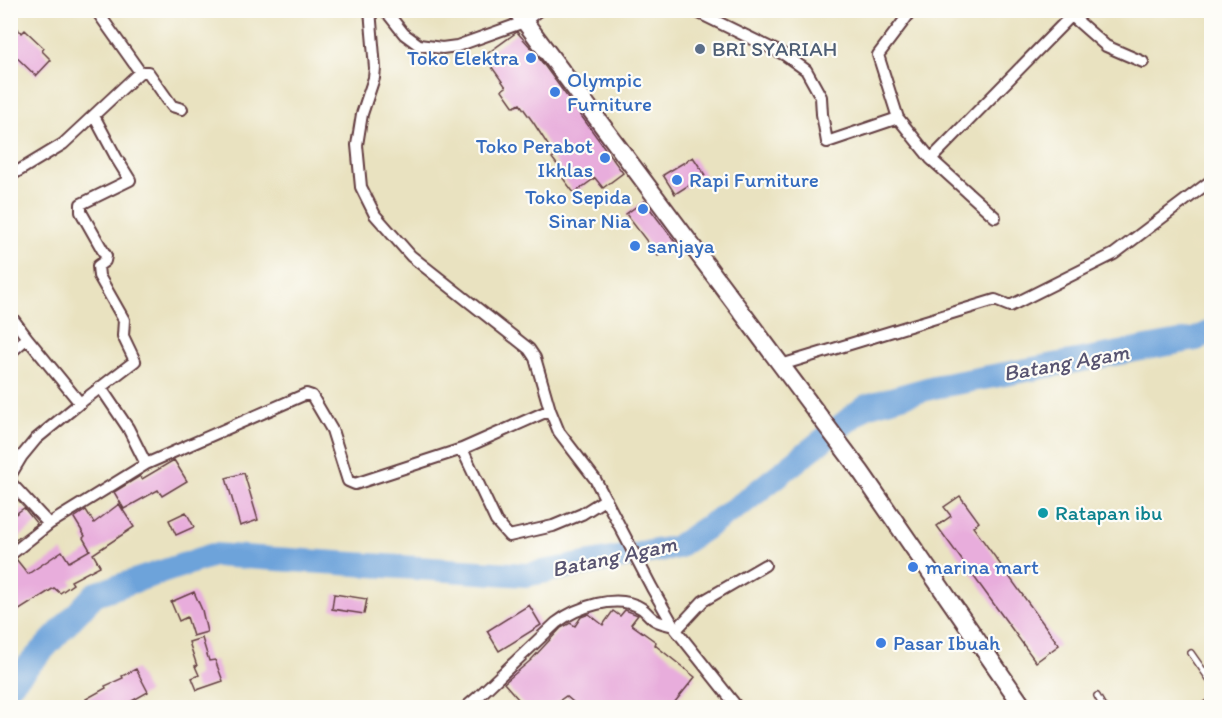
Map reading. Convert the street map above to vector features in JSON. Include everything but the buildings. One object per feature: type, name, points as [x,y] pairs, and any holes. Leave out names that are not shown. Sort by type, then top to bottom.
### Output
[{"type":"main road","points":[[520,16],[861,472],[1024,708]]},
{"type":"street","points":[[96,10],[141,72]]},
{"type":"street","points":[[370,10],[375,68],[362,114],[357,145],[361,187],[375,215],[411,256],[529,349],[535,358],[559,432],[595,479],[675,628],[738,708]]},
{"type":"street","points":[[385,10],[404,34],[419,45],[442,48],[457,46],[520,16],[539,10]]},
{"type":"street","points":[[693,10],[785,55],[806,70],[821,97],[827,142],[898,118]]},
{"type":"street","points":[[912,10],[879,55],[898,118],[932,159],[995,217]]},
{"type":"street","points":[[932,159],[1068,13],[1106,46],[1143,62]]},
{"type":"street","points":[[10,176],[63,144],[141,72],[148,72],[172,106],[182,109]]},
{"type":"street","points":[[10,476],[36,439],[135,361],[123,336],[124,320],[99,276],[98,266],[105,261],[105,256],[81,212],[81,204],[130,180],[94,116]]},
{"type":"street","points":[[781,364],[995,300],[1010,306],[1114,254],[1212,180]]},
{"type":"street","points":[[10,315],[80,403]]},
{"type":"street","points":[[10,353],[27,338]]},
{"type":"street","points":[[100,388],[128,428],[146,464]]},
{"type":"street","points":[[10,555],[49,524],[146,464],[306,394],[312,396],[332,430],[348,481],[355,484],[462,449],[550,410]]},
{"type":"street","points":[[462,449],[496,521],[509,536],[553,526],[582,514],[606,499]]},
{"type":"street","points":[[10,482],[49,524]]},
{"type":"street","points":[[675,628],[703,601],[765,566]]},
{"type":"street","points":[[465,708],[568,614],[604,602],[624,602],[642,608],[654,620],[675,628]]},
{"type":"lane","points":[[1191,653],[1212,683]]},
{"type":"lane","points":[[1096,696],[1104,708]]},
{"type":"lane","points":[[1200,708],[1212,699]]},
{"type":"waterway","name":"Batang Agam","points":[[10,685],[95,594],[213,555],[526,575],[677,547],[743,503],[866,406],[934,387],[1196,339],[1212,331]]},
{"type":"place","name":"BRI SYARIAH","points":[[700,49]]},
{"type":"place","name":"Toko Elektra","points":[[531,58]]},
{"type":"place","name":"Olympic Furniture","points":[[555,92]]},
{"type":"place","name":"Toko Perabot Ikhlas","points":[[605,158]]},
{"type":"place","name":"Rapi Furniture","points":[[677,180]]},
{"type":"place","name":"Toko Sepida Sinar Nia","points":[[643,209]]},
{"type":"place","name":"sanjaya","points":[[635,246]]},
{"type":"place","name":"Ratapan ibu","points":[[1043,513]]},
{"type":"place","name":"marina mart","points":[[913,567]]},
{"type":"place","name":"Pasar Ibuah","points":[[881,643]]}]
